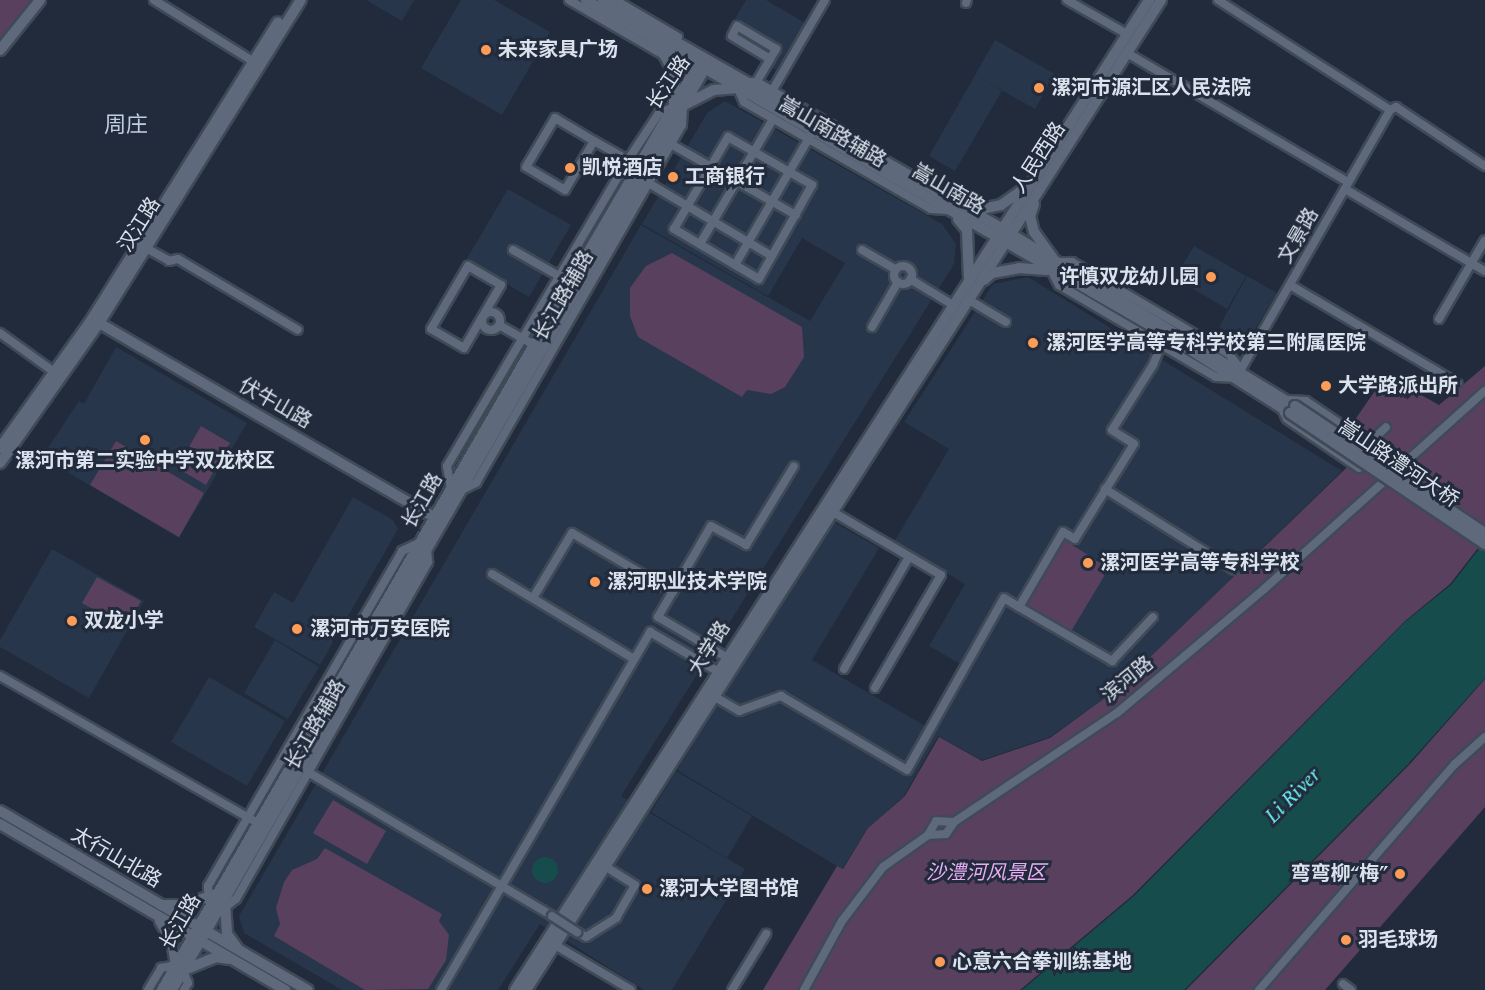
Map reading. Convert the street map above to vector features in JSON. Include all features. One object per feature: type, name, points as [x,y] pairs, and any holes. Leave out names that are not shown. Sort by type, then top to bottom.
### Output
[{"type":"main road","points":[[0,50],[40,0]]},
{"type":"main road","name":"汉江路","points":[[0,448],[54,372],[95,321],[293,0]]},
{"type":"main road","name":"汉江路","points":[[0,463],[146,248],[301,0]]},
{"type":"main road","name":"嵩山南路","points":[[586,0],[604,5],[702,65],[746,86],[1238,374],[1288,407]]},
{"type":"main road","name":"人民西路","points":[[1034,189],[1126,34],[1149,0]]},
{"type":"main road","name":"人民西路","points":[[1003,236],[1161,0]]},
{"type":"main road","name":"嵩山南路","points":[[604,5],[657,42],[686,54]]},
{"type":"main road","points":[[657,42],[669,58],[675,75],[678,107],[714,90],[746,86]]},
{"type":"main road","name":"长江路","points":[[454,491],[641,179],[702,65]]},
{"type":"main road","name":"嵩山南路","points":[[746,86],[810,135],[954,207]]},
{"type":"main road","name":"长江路","points":[[217,903],[253,821],[438,519],[571,283],[667,142],[678,107]]},
{"type":"main road","points":[[954,207],[981,209],[1001,205],[1034,189]]},
{"type":"main road","points":[[954,207],[967,230],[973,283],[992,273],[1019,268],[1053,266],[1034,232],[1030,216],[1034,189]]},
{"type":"main road","name":"大学路","points":[[526,990],[833,512],[953,305],[973,283],[1003,236]]},
{"type":"main road","name":"大学路","points":[[515,990],[726,657],[909,384],[969,300],[973,283]]},
{"type":"main road","name":"伏牛山路","points":[[95,321],[438,519]]},
{"type":"main road","name":"嵩山路澧河大桥","points":[[1288,407],[1485,533]]},
{"type":"main road","name":"嵩山路澧河大桥","points":[[1288,407],[1485,544]]},
{"type":"main road","name":"长江路","points":[[162,990],[180,968],[200,934],[423,544]]},
{"type":"main road","name":"太行山北路","points":[[0,811],[157,910]]},
{"type":"main road","name":"太行山北路","points":[[0,824],[236,955],[308,990]]},
{"type":"main road","points":[[217,903],[236,955],[216,957],[180,968],[166,927],[157,910],[183,905],[217,903]]},
{"type":"main road","name":"太行山北路","points":[[236,955],[285,990]]},
{"type":"main road","name":"长江路","points":[[172,990],[180,968]]},
{"type":"street","points":[[154,0],[254,62]]},
{"type":"street","points":[[569,0],[669,58],[686,54],[679,38],[615,0]]},
{"type":"street","points":[[772,91],[825,0]]},
{"type":"street","points":[[1067,0],[1126,34]]},
{"type":"street","points":[[1218,0],[1390,110],[1396,107],[1485,166]]},
{"type":"street","points":[[604,5],[609,23]]},
{"type":"street","points":[[746,86],[770,58],[776,48],[737,26],[732,36],[770,58]]},
{"type":"street","points":[[1127,53],[1485,271]]},
{"type":"street","name":"嵩山南路辅路","points":[[810,135],[773,119],[744,102],[746,86],[772,91],[943,189],[954,207]]},
{"type":"street","name":"长江路辅路","points":[[454,491],[447,466],[622,169],[659,113],[678,107]]},
{"type":"street","name":"文景路","points":[[1238,374],[1390,110]]},
{"type":"street","points":[[594,141],[565,190],[526,167],[555,118],[628,160]]},
{"type":"street","points":[[700,244],[773,119]]},
{"type":"street","points":[[735,265],[810,135]]},
{"type":"street","points":[[728,137],[754,152],[812,185],[759,279],[674,229],[728,137]]},
{"type":"street","points":[[667,142],[796,214]]},
{"type":"street","points":[[622,169],[772,256]]},
{"type":"street","points":[[1438,319],[1485,240]]},
{"type":"street","points":[[146,248],[169,261],[178,259],[298,330]]},
{"type":"street","points":[[513,250],[571,283]]},
{"type":"street","points":[[862,250],[896,270],[908,268],[910,279]]},
{"type":"street","points":[[499,325],[488,330],[482,323],[482,317],[501,285],[468,266],[431,329],[464,348],[482,317],[495,313],[499,325],[534,345]]},
{"type":"street","points":[[1053,266],[1059,285],[1161,345],[1216,377],[1238,374]]},
{"type":"street","points":[[872,327],[898,282],[896,270]]},
{"type":"street","points":[[898,282],[910,279],[953,305]]},
{"type":"street","points":[[1290,285],[1457,382]]},
{"type":"street","points":[[969,300],[1006,322]]},
{"type":"street","points":[[0,333],[54,372]]},
{"type":"street","points":[[1019,607],[1063,532],[1075,539],[1134,444],[1112,430],[1153,365],[1161,345]]},
{"type":"street","name":"滨河路","points":[[804,990],[871,880],[901,852],[928,835],[946,834],[954,822],[1099,726],[1144,691],[1485,391]]},
{"type":"street","points":[[1359,468],[1287,419],[1288,407],[1306,401],[1392,459]]},
{"type":"street","points":[[1369,443],[1386,427]]},
{"type":"street","points":[[441,990],[499,886],[711,526],[746,545],[794,466]]},
{"type":"street","points":[[1105,489],[1233,570]]},
{"type":"street","points":[[833,512],[940,574],[875,688]]},
{"type":"street","points":[[533,598],[572,533],[673,591]]},
{"type":"street","name":"长江路辅路","points":[[217,903],[236,899],[428,562],[423,544]]},
{"type":"street","points":[[844,669],[909,556]]},
{"type":"street","points":[[492,574],[634,659]]},
{"type":"street","points":[[715,697],[740,711],[781,696],[907,770],[1005,598],[1112,661],[1153,617]]},
{"type":"street","points":[[658,617],[726,657]]},
{"type":"street","points":[[650,632],[717,671]]},
{"type":"street","points":[[0,676],[253,821]]},
{"type":"street","points":[[1259,990],[1455,764],[1485,737]]},
{"type":"street","points":[[308,772],[586,937],[616,918],[635,885],[605,866]]},
{"type":"street","points":[[928,835],[936,820],[954,822]]},
{"type":"street","points":[[732,990],[766,934]]},
{"type":"street","points":[[555,945],[632,990]]},
{"type":"street","points":[[148,990],[161,968],[180,968],[188,983],[184,990]]},
{"type":"street","points":[[1343,984],[1351,990]]},
{"type":"shaded area","points":[[366,0],[414,0],[402,21]]},
{"type":"shaded area","name":"未来家具广场","points":[[461,0],[494,0],[550,32],[502,115],[421,68]]},
{"type":"shaded area","points":[[746,0],[766,0],[805,23],[776,70],[723,39]]},
{"type":"shaded area","points":[[995,40],[1055,74],[1035,109],[980,78],[1002,91],[955,171],[929,156]]},
{"type":"shaded area","name":"漯河职业技术学院","points":[[725,101],[942,224],[956,244],[954,264],[621,796],[745,869],[672,990],[644,990],[540,924],[498,990],[342,990],[244,933],[239,916],[641,225],[810,321],[845,263],[802,238],[768,296],[642,224],[707,113]]},
{"type":"shaded area","points":[[508,189],[571,225],[529,297],[466,260]]},
{"type":"shaded area","name":"许慎双龙幼儿园","points":[[1194,246],[1246,276],[1227,309],[1175,278]]},
{"type":"shaded area","points":[[1247,276],[1277,293],[1246,344],[1219,327]]},
{"type":"shaded area","name":"漯河医学高等专科学校","points":[[1028,277],[1342,471],[1117,689],[1050,737],[982,760],[938,736],[904,796],[868,828],[842,869],[677,770],[832,521],[879,548],[812,660],[927,727],[962,665],[929,646],[965,584],[894,542],[949,449],[904,422],[993,284]]},
{"type":"shaded area","name":"漯河市第二实验中学双龙校区","points":[[116,347],[247,423],[179,538],[42,457],[79,401],[84,404]]},
{"type":"shaded area","points":[[353,497],[393,520],[398,529],[320,665],[254,627],[274,592],[293,603]]},
{"type":"shaded area","name":"双龙小学","points":[[52,549],[144,601],[89,698],[0,647],[0,640]]},
{"type":"shaded area","points":[[275,640],[319,667],[288,719],[244,693]]},
{"type":"shaded area","points":[[209,677],[285,721],[247,786],[171,742]]},
{"type":"shaded area","points":[[676,771],[752,816],[727,858],[651,812]]},
{"type":"green space","points":[[0,0],[33,0],[0,43]]},
{"type":"green space","points":[[672,253],[802,327],[804,357],[785,387],[771,394],[747,390],[742,397],[638,337],[630,316],[630,288],[646,266]]},
{"type":"green space","name":"沙澧河风景区","points":[[1485,366],[1485,539],[1450,584],[1405,621],[1133,895],[1020,990],[763,990],[837,866],[843,869],[868,828],[905,796],[939,737],[982,761],[1050,738],[1117,689],[1367,448],[1345,434],[1386,375],[1439,405]]},
{"type":"green space","points":[[201,426],[230,443],[206,485],[177,468]]},
{"type":"green space","points":[[116,441],[204,493],[179,537],[90,485]]},
{"type":"green space","points":[[1064,540],[1109,568],[1070,633],[1024,606]]},
{"type":"green space","points":[[97,577],[141,601],[126,628],[82,603]]},
{"type":"green space","points":[[1485,679],[1485,807],[1325,990],[1186,990],[1411,763]]},
{"type":"green space","points":[[333,800],[386,831],[367,864],[313,833]]},
{"type":"green space","points":[[325,848],[442,914],[439,921],[449,935],[446,960],[428,989],[365,990],[274,936],[280,924],[276,908],[284,882],[292,870],[317,859]]},
{"type":"water","name":"Li River","points":[[1485,541],[1485,678],[1409,763],[1184,990],[1022,990],[1134,896],[1405,622],[1452,584]]},
{"type":"water","points":[[545,857],[554,861],[558,870],[554,879],[545,883],[536,879],[532,870],[536,861]]},
{"type":"place","name":"未来家具广场","points":[[486,50]]},
{"type":"place","name":"漯河市源汇区人民法院","points":[[1039,88]]},
{"type":"place","name":"凯悦酒店","points":[[570,168]]},
{"type":"place","name":"工商银行","points":[[673,177]]},
{"type":"place","name":"许慎双龙幼儿园","points":[[1211,277]]},
{"type":"place","name":"漯河医学高等专科学校第三附属医院","points":[[1033,343]]},
{"type":"place","name":"大学路派出所","points":[[1326,386]]},
{"type":"place","name":"漯河市第二实验中学双龙校区","points":[[145,440]]},
{"type":"place","name":"漯河医学高等专科学校","points":[[1088,563]]},
{"type":"place","name":"漯河职业技术学院","points":[[595,582]]},
{"type":"place","name":"双龙小学","points":[[72,621]]},
{"type":"place","name":"漯河市万安医院","points":[[297,629]]},
{"type":"place","name":"弯弯柳“梅”","points":[[1400,874]]},
{"type":"place","name":"漯河大学图书馆","points":[[647,889]]},
{"type":"place","name":"羽毛球场","points":[[1346,940]]},
{"type":"place","name":"心意六合拳训练基地","points":[[940,962]]},
{"type":"district","name":"周庄","points":[[126,126]]}]
